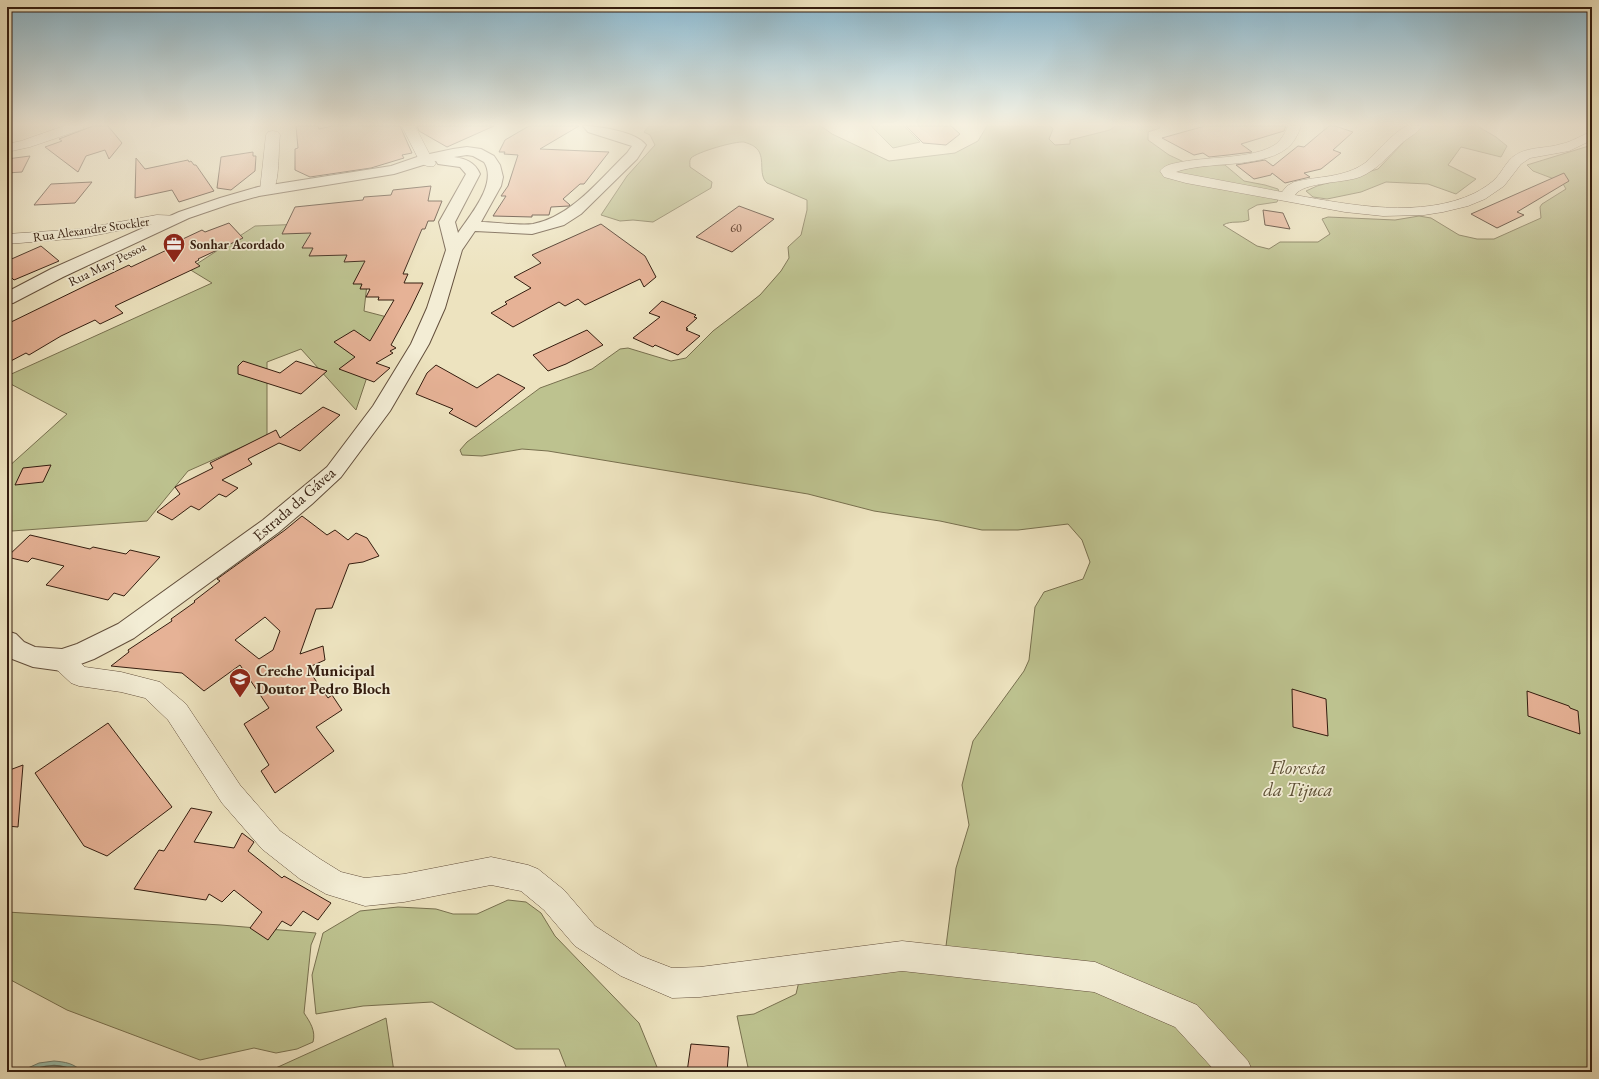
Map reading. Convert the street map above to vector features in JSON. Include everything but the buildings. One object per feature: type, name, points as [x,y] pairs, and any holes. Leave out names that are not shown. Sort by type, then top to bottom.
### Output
[{"type":"street","points":[[269,176],[269,195]]},
{"type":"street","name":"Rua Mary Pessoa","points":[[7,299],[57,273],[203,214],[269,195],[410,176]]},
{"type":"street","points":[[454,250],[447,222],[472,176]]},
{"type":"street","name":"Estrada da Gávea","points":[[62,660],[85,652],[120,634],[152,614],[271,526],[334,472],[380,411],[420,344],[436,308],[454,250],[471,226],[494,186],[496,176]]},
{"type":"street","points":[[471,226],[532,229],[552,224],[576,211],[611,176]]},
{"type":"street","points":[[1176,176],[1186,180],[1286,198],[1371,211],[1416,211],[1435,209],[1468,200],[1496,186],[1504,176]]},
{"type":"street","points":[[1286,198],[1288,192],[1293,188],[1348,176]]},
{"type":"street","name":"Rua Alexandre Stockler","points":[[7,239],[73,235],[141,222],[180,224]]},
{"type":"street","name":"Rua Mary Pessoa","points":[[7,315],[148,244],[180,224]]},
{"type":"street","points":[[7,641],[16,649],[33,657],[62,660],[79,676],[121,682],[152,689],[177,712],[231,794],[271,840],[310,869],[336,884],[365,892],[404,888],[491,870],[528,878],[554,900],[585,936],[630,966],[672,983],[700,982],[902,956],[1095,977],[1186,1016],[1236,1072]]},
{"type":"green space","name":"Floresta da Tijuca","points":[[627,176],[704,176],[712,182],[711,188],[653,222],[633,220],[620,221],[601,215]]},
{"type":"green space","name":"Floresta da Tijuca","points":[[763,176],[1238,176],[1244,181],[1278,189],[1280,194],[1277,202],[1257,205],[1248,210],[1249,220],[1223,225],[1257,246],[1269,249],[1280,242],[1318,242],[1330,234],[1322,219],[1328,217],[1395,220],[1419,216],[1431,218],[1459,235],[1477,239],[1494,239],[1541,218],[1540,207],[1542,204],[1566,189],[1562,182],[1547,176],[1592,176],[1592,1072],[749,1072],[737,1016],[754,1014],[796,994],[805,956],[892,970],[946,946],[956,868],[969,825],[962,785],[973,741],[1024,671],[1029,660],[1035,607],[1044,592],[1083,579],[1090,562],[1082,540],[1068,524],[1018,530],[982,530],[940,521],[874,511],[808,494],[548,451],[522,449],[482,456],[462,455],[460,450],[467,442],[540,388],[592,369],[620,349],[628,348],[671,361],[686,358],[713,331],[760,295],[781,271],[789,258],[788,247],[801,235],[807,210],[807,200],[767,183]]},
{"type":"green space","points":[[1352,176],[1471,176],[1476,179],[1456,194],[1428,184],[1386,182],[1361,192],[1327,199],[1313,197],[1306,191],[1317,186]]},
{"type":"green space","points":[[327,223],[372,239],[364,311],[387,317],[356,410],[301,349],[267,362],[267,436],[188,471],[147,521],[12,531],[7,533],[7,468],[67,414],[7,382],[7,376],[212,283],[189,269],[255,226]]},
{"type":"green space","points":[[508,900],[526,902],[541,913],[555,936],[639,1023],[659,1072],[568,1072],[559,1049],[516,1049],[432,1002],[363,1006],[316,1014],[312,975],[323,933],[360,911],[398,907],[436,909],[453,914],[477,914]]},
{"type":"green space","points":[[7,912],[221,925],[316,933],[311,945],[304,1013],[313,1030],[313,1042],[297,1049],[276,1053],[254,1048],[200,1060],[67,1010],[7,978]]},
{"type":"green space","points":[[386,1018],[394,1072],[267,1072]]},
{"type":"water","points":[[54,1061],[73,1065],[82,1072],[19,1072],[39,1063]]},
{"type":"place","name":"Sonhar Acordado","points":[[174,264]]},
{"type":"place","name":"Creche Municipal Doutor Pedro Bloch","points":[[240,698]]}]
